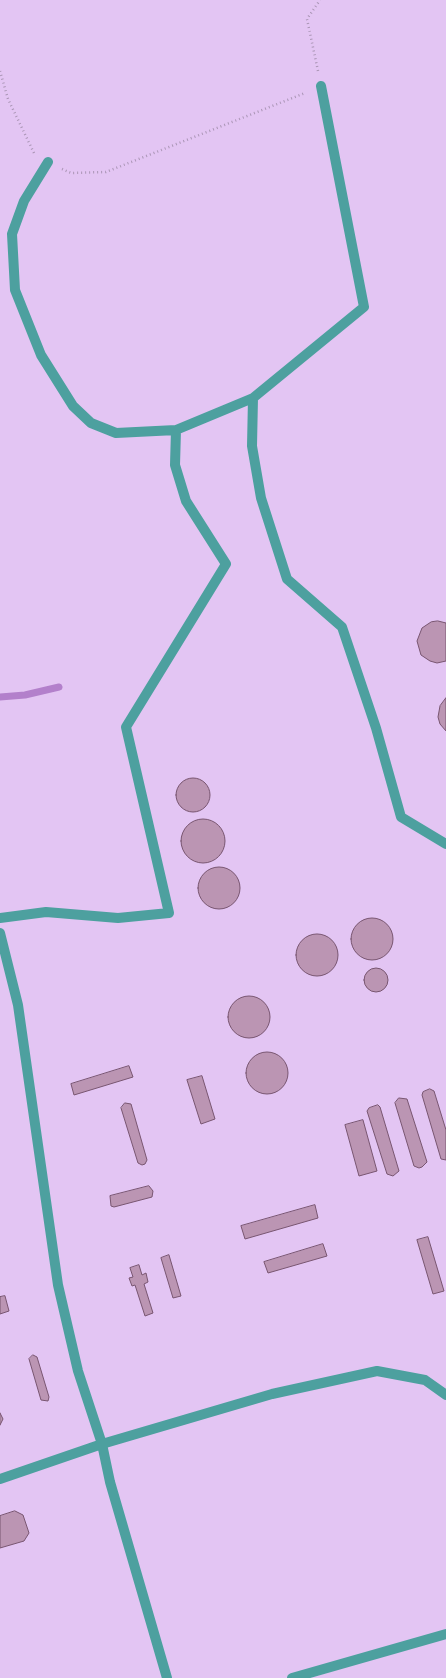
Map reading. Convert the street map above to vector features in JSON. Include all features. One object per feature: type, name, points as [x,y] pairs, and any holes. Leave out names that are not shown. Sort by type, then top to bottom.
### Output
[{"type":"lane","points":[[48,162],[24,201],[12,234],[15,290],[41,355],[73,406],[91,423],[116,433],[176,430],[253,398],[364,307],[321,86]]},
{"type":"lane","points":[[253,398],[252,446],[261,498],[287,579],[342,627],[376,728],[402,817],[446,844]]},
{"type":"lane","points":[[0,918],[46,912],[118,918],[169,913],[126,727],[226,564],[186,501],[175,465],[176,430]]},
{"type":"lane","points":[[0,933],[18,1004],[58,1285],[73,1352],[102,1444],[110,1482],[167,1678]]},
{"type":"lane","points":[[0,1479],[102,1444],[272,1394],[378,1371],[424,1380],[446,1395]]},
{"type":"lane","points":[[292,1678],[446,1634]]},
{"type":"path","points":[[0,71],[8,99],[36,156],[71,173],[106,172],[321,86],[307,19],[320,0]]},
{"type":"shaded area","points":[[0,0],[446,0],[446,1678],[0,1678]]},
{"type":"building","points":[[438,621],[446,623],[446,661],[437,663],[430,661],[421,655],[417,641],[422,628],[431,622]]},
{"type":"building","points":[[446,698],[446,731],[440,724],[438,717],[440,706]]},
{"type":"building","points":[[193,778],[205,783],[210,795],[205,807],[193,812],[181,807],[176,795],[181,783]]},
{"type":"building","points":[[203,819],[215,823],[221,829],[225,841],[221,853],[215,859],[203,863],[191,859],[185,853],[181,841],[185,829],[191,823]]},
{"type":"building","points":[[215,867],[223,867],[231,870],[237,876],[240,888],[237,900],[231,906],[223,909],[215,909],[207,906],[201,900],[198,892],[198,884],[201,876],[207,870]]},
{"type":"building","points":[[372,918],[387,924],[393,939],[387,954],[372,960],[357,954],[351,939],[357,924]]},
{"type":"building","points":[[313,934],[321,934],[329,937],[335,943],[338,955],[335,967],[329,973],[321,976],[313,976],[305,973],[299,967],[296,959],[296,951],[299,943],[305,937]]},
{"type":"building","points":[[376,968],[381,969],[387,975],[387,985],[381,991],[376,992],[371,991],[365,985],[364,980],[365,975],[371,969]]},
{"type":"building","points":[[249,996],[264,1002],[270,1017],[264,1032],[249,1038],[234,1032],[228,1017],[234,1002]]},
{"type":"building","points":[[263,1052],[271,1052],[279,1055],[285,1061],[288,1073],[285,1085],[279,1091],[271,1094],[263,1094],[255,1091],[249,1085],[246,1077],[246,1069],[249,1061],[255,1055]]},
{"type":"building","points":[[129,1066],[133,1077],[74,1095],[71,1084]]},
{"type":"building","points":[[202,1076],[215,1119],[201,1124],[187,1080]]},
{"type":"building","points":[[430,1089],[434,1091],[446,1130],[446,1160],[441,1159],[422,1095],[423,1092]]},
{"type":"building","points":[[399,1098],[407,1099],[427,1162],[419,1168],[414,1166],[395,1103]]},
{"type":"building","points":[[125,1103],[131,1104],[147,1160],[145,1164],[142,1165],[138,1163],[121,1108]]},
{"type":"building","points":[[378,1105],[380,1107],[399,1171],[393,1176],[387,1174],[367,1111],[369,1108]]},
{"type":"building","points":[[363,1120],[377,1171],[359,1176],[345,1125]]},
{"type":"building","points":[[149,1186],[153,1191],[152,1197],[114,1207],[111,1206],[110,1196]]},
{"type":"building","points":[[315,1205],[318,1218],[245,1239],[241,1226]]},
{"type":"building","points":[[428,1237],[444,1291],[433,1294],[417,1240]]},
{"type":"building","points":[[323,1244],[327,1256],[268,1273],[264,1262]]},
{"type":"building","points":[[169,1255],[181,1296],[173,1298],[161,1258]]},
{"type":"building","points":[[139,1265],[142,1275],[146,1273],[148,1282],[144,1284],[153,1313],[145,1316],[135,1285],[132,1286],[129,1278],[133,1277],[130,1268]]},
{"type":"building","points":[[5,1296],[9,1311],[0,1314],[0,1297]]},
{"type":"building","points":[[33,1355],[37,1357],[49,1397],[48,1401],[41,1400],[29,1359]]},
{"type":"building","points":[[0,1413],[3,1419],[0,1425]]},
{"type":"building","points":[[15,1511],[23,1515],[29,1533],[24,1541],[0,1548],[0,1516]]},
{"type":"waterway","points":[[0,697],[25,695],[59,687]]}]
